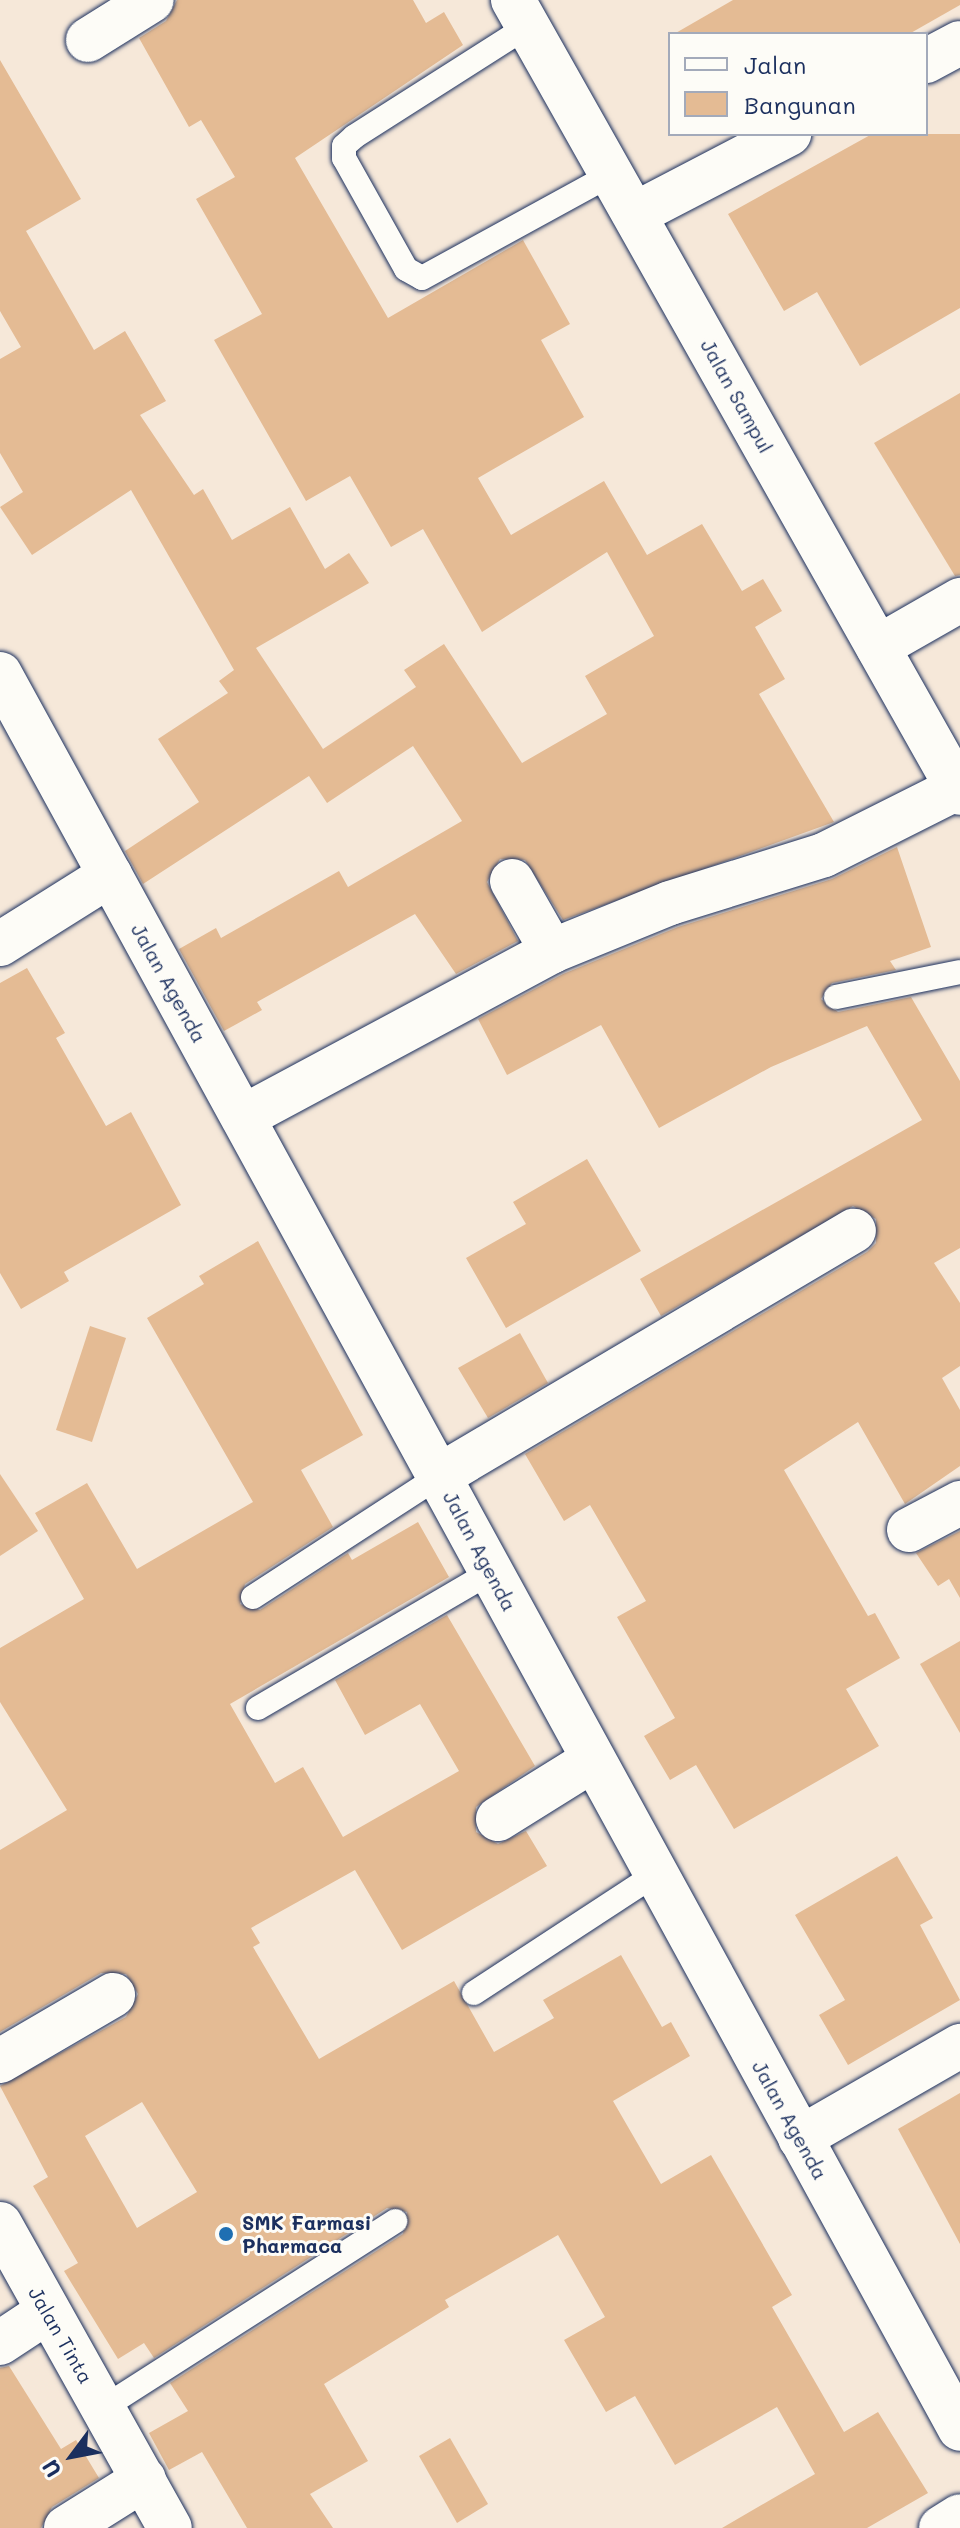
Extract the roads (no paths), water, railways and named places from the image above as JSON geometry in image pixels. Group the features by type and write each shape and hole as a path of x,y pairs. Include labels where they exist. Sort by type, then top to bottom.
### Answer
{"street":[{"path":"88,40 152,0"},
{"name":"Jalan Sampul","path":"520,13 959,790"},
{"path":"928,60 960,43"},
{"path":"635,214 785,136"},
{"path":"878,647 960,600"},
{"name":"Jalan Agenda","path":"0,674 439,1476 653,1876 960,2429"},
{"path":"243,1117 552,951 670,903 824,855 959,790"},
{"path":"0,944 110,875"},
{"path":"512,881 552,951"},
{"path":"439,1476 854,1231"},
{"path":"909,1530 960,1503"},
{"path":"498,1819 591,1761"},
{"path":"0,2061 113,1995"},
{"path":"800,2138 960,2046"},
{"name":"Jalan Tinta","path":"0,2224 170,2528"},
{"path":"0,2343 47,2312"},
{"path":"66,2528 144,2479"},
{"path":"941,2528 960,2516"}],"lane":[{"path":"520,13 354,137 344,146 344,158 406,269 422,278 610,175"},
{"path":"836,997 960,972"},
{"path":"253,1597 439,1476"},
{"path":"258,1708 491,1572"},
{"path":"474,1993 653,1876"},
{"path":"103,2408 395,2221"}],"place":[{"name":"SMK Farmasi Pharmaca","path":"226,2234"}]}
